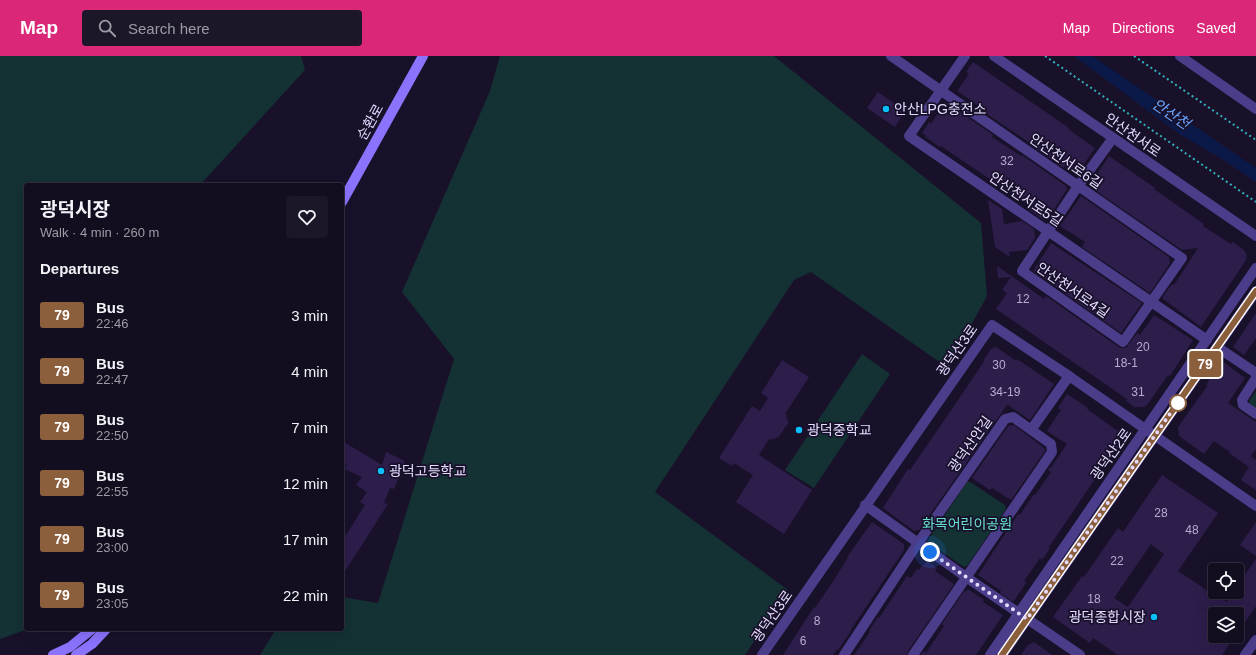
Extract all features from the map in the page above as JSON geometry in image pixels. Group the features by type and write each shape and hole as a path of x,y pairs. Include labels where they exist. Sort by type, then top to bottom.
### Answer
{"main road":[{"name":"순환로","path":"344,198 423,56"},
{"path":"53,655 70,647 90,631"},
{"path":"76,655 92,644 104,631"}],"street":[{"name":"안산천서로6길","path":"891,56 1182,258 1151,302"},
{"name":"안산천서로5길","path":"965,56 909,136 1207,340"},
{"name":"안산천서로","path":"994,56 1256,236"},
{"path":"1180,56 1256,109"},
{"name":"안산천서로4길","path":"1113,138 1078,186 1022,271 1123,342 1151,302"},
{"name":"광덕산2로","path":"1002,655 1023,616 1145,430 1256,268"},
{"name":"광덕산2로","path":"990,655 1023,616 1154,437 1256,291"},
{"name":"광덕산3로","path":"762,655 992,325 1069,376 1154,437 1256,506"},
{"path":"1217,347 1256,373"},
{"path":"1031,430 1069,376"},
{"path":"1256,378 1242,400 1243,405 1256,414"},
{"name":"광덕산안길","path":"844,655 918,543 1005,419 1013,417 1051,444 1052,452 913,655"},
{"path":"865,506 1080,655"},
{"path":"1245,655 1256,640"}],"path":[{"path":"1045,56 1256,202"},
{"path":"1134,56 1256,140"}],"green space":[{"path":"0,56 301,56 305,70 202,183 24,183 24,630 0,639"},
{"path":"500,56 774,56 981,223 987,296 948,368 811,272 794,280 655,492 788,590 745,655 260,655 275,631 344,631 344,597 378,603 454,359 402,292 490,91"},
{"path":"862,354 890,374 814,488 785,470"},
{"path":"1256,391 1256,410 1250,406 1249,401"},
{"name":"화목어린이공원","path":"967,482 970,482 1005,505 1006,509 967,566 964,567 929,543 928,540"}],"water":[{"name":"안산천","path":"1074,56 1092,56 1256,168 1256,182 1219,157 1181,135"}],"building":[{"path":"973,62 1069,128 1068,129 1095,148 1080,170 1077,168 1074,173 1064,166 1064,168 981,110 982,108 957,91 969,74 966,72"},
{"name":"안산LPG충전소","path":"878,92 905,111 895,127 867,108"},
{"path":"946,102 993,135 992,137 1021,156 1022,155 1066,186 1067,189 1048,219 1044,220 1026,208 1028,205 941,146 940,147 925,137 926,136 922,133 929,122 931,124"},
{"path":"1109,156 1204,224 1203,226 1231,244 1233,242 1244,250 1247,255 1246,260 1201,327 1162,298 1172,284 1174,285 1198,248 1182,250 1089,186"},
{"path":"1081,196 1169,257 1170,263 1150,293 1082,247 1085,242 1060,226"},
{"path":"988,200 1002,209 1004,224 1022,221 1034,229 1035,238 1027,250 1009,252 1010,257 995,247"},
{"path":"1051,243 1142,303 1121,333 1033,271"},
{"path":"997,266 1044,299 1046,296 1120,348 1126,348 1137,333 1140,335 1154,315 1193,340 1170,376 1168,375 1147,405 1143,407 1134,407 1126,401 1127,399 996,309 1007,293 1002,290 1011,277 998,278"},
{"path":"1256,313 1256,338 1244,355 1233,347"},
{"path":"996,347 1054,384 1030,420 1007,405 919,530 914,531 883,508 908,469 910,470 954,406 991,349"},
{"path":"782,360 809,377 785,414 787,415 787,421 789,422 778,438 776,437 775,440 773,438 771,440 769,439 759,455 812,490 784,534 736,502 753,475 734,463 732,466 719,458 752,406 760,411 768,398 761,393"},
{"path":"1222,361 1245,378 1228,403 1256,422 1256,449 1251,456 1255,460 1256,458 1256,490 1241,480 1249,467 1229,453 1230,452 1214,441 1204,454 1179,436 1178,427 1208,385 1206,385"},
{"path":"1067,394 1119,432 1121,446 1116,453 1114,452 1099,473 1049,547 1050,548 1042,560 1040,558 1024,581 1026,583 1013,602 1000,593 1001,591 978,575 1018,514 1020,515 1051,472 1048,470 1067,444 1047,431 1061,410 1058,408"},
{"path":"1014,425 1044,448 1045,451 1011,500 992,488 990,490 972,478 1008,426"},
{"path":"344,442 382,465 386,452 405,461 394,489 390,488 384,503 388,504 344,573 344,534 346,535 365,505 360,502 367,492 356,485 362,477 344,469 347,464 344,463"},
{"path":"1162,475 1218,513 1178,571 1208,591 1208,599 1222,599 1227,602 1229,599 1244,599 1244,576 1256,559 1256,606 1244,624 1244,607 1208,607 1208,643 1230,643 1222,655 1118,655 1093,638 1090,643 1053,617 1082,576 1084,577 1118,528 1123,532","holes":["1151,544 1164,554 1128,607 1114,598"]},
{"path":"872,522 904,544 904,550 851,631 833,655 783,655 814,607 815,608 834,580 847,557"},
{"path":"1256,522 1256,556 1240,545"},
{"path":"927,561 937,568 935,571 954,584 908,651 907,655 854,655 870,632 869,631 878,617 879,618 907,576 911,578 917,569 919,570"},
{"path":"968,589 984,600 983,602 1003,615 976,655 921,655 924,651 926,653 944,626 942,624 964,591 965,592"},
{"path":"1034,642 1052,655 1021,655 1028,645"}],"bus line":[{"name":"79","path":"1002,655 1256,291"}],"place":[{"name":"안산LPG충전소","path":"886,109"},
{"name":"광덕중학교","path":"799,430"},
{"name":"광덕고등학교","path":"381,471"},
{"name":"광덕종합시장","path":"1154,617"}],"route":[{"path":"930,552 1027,619 1181,398 1178,403"}]}
